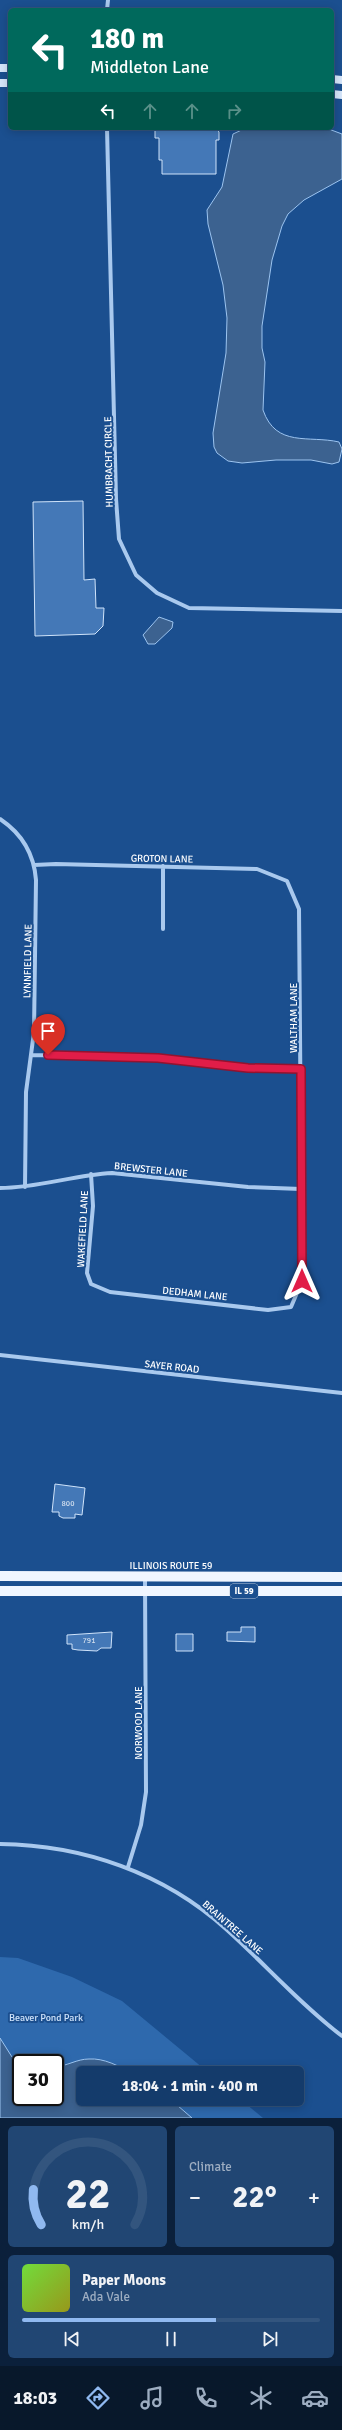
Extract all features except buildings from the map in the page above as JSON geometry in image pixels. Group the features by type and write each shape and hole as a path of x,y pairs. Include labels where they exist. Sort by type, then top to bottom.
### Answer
{"main road":[{"name":"ILLINOIS ROUTE 59","path":"0,1576 342,1577"},
{"name":"IL 59","path":"0,1591 342,1591"}],"street":[{"name":"HUMBRACHT CIRCLE","path":"107,130 116,499 119,538 136,575 157,593 189,608 342,611"},
{"name":"LYNNFIELD LANE","path":"0,819 19,835 28,850 34,865 36,892 32,1055 26,1092 25,1187"},
{"name":"GROTON LANE","path":"34,865 251,868 264,871 287,881"},
{"path":"162,929 163,866"},
{"name":"WALTHAM LANE","path":"287,881 297,904 300,916 302,1281 295,1300"},
{"path":"32,1055 158,1058 248,1068 301,1069"},
{"name":"BREWSTER LANE","path":"0,1188 48,1184 91,1174 120,1173 248,1188 301,1188"},
{"name":"WAKEFIELD LANE","path":"91,1174 93,1206 87,1273 92,1284"},
{"name":"DEDHAM LANE","path":"92,1284 110,1292 268,1310 291,1307 295,1300"},
{"name":"SAYER ROAD","path":"0,1355 342,1393"},
{"name":"NORWOOD LANE","path":"128,1867 142,1824 146,1792 145,1577"},
{"name":"BRAINTREE LANE","path":"0,1844 68,1851 128,1867 162,1884 200,1908 224,1927 342,2036"}],"green space":[{"name":"Beaver Pond Park","path":"0,1957 18,1958 72,1977 122,2001 201,2066 76,2066 76,2106 248,2106 263,2118 0,2118"}],"shaded area":[{"path":"242,130 331,130 342,134 342,179 304,200 288,214 282,226 272,260 262,326 262,348 265,362 263,410 269,422 276,430 295,438 339,442 342,449 339,462 332,464 311,460 276,460 242,463 228,461 217,453 214,447 213,433 226,353 227,318 223,285 208,224 207,210 222,187 233,134"},
{"path":"159,617 173,622 172,628 155,644 148,644 143,635"},
{"path":"0,2038 12,2057 12,2106 64,2106 64,2065 85,2059 95,2059 117,2066 76,2066 76,2106 178,2106 192,2118 0,2118"}],"route":[{"path":"48,1055 158,1058 248,1068 301,1069 302,1281"}]}
